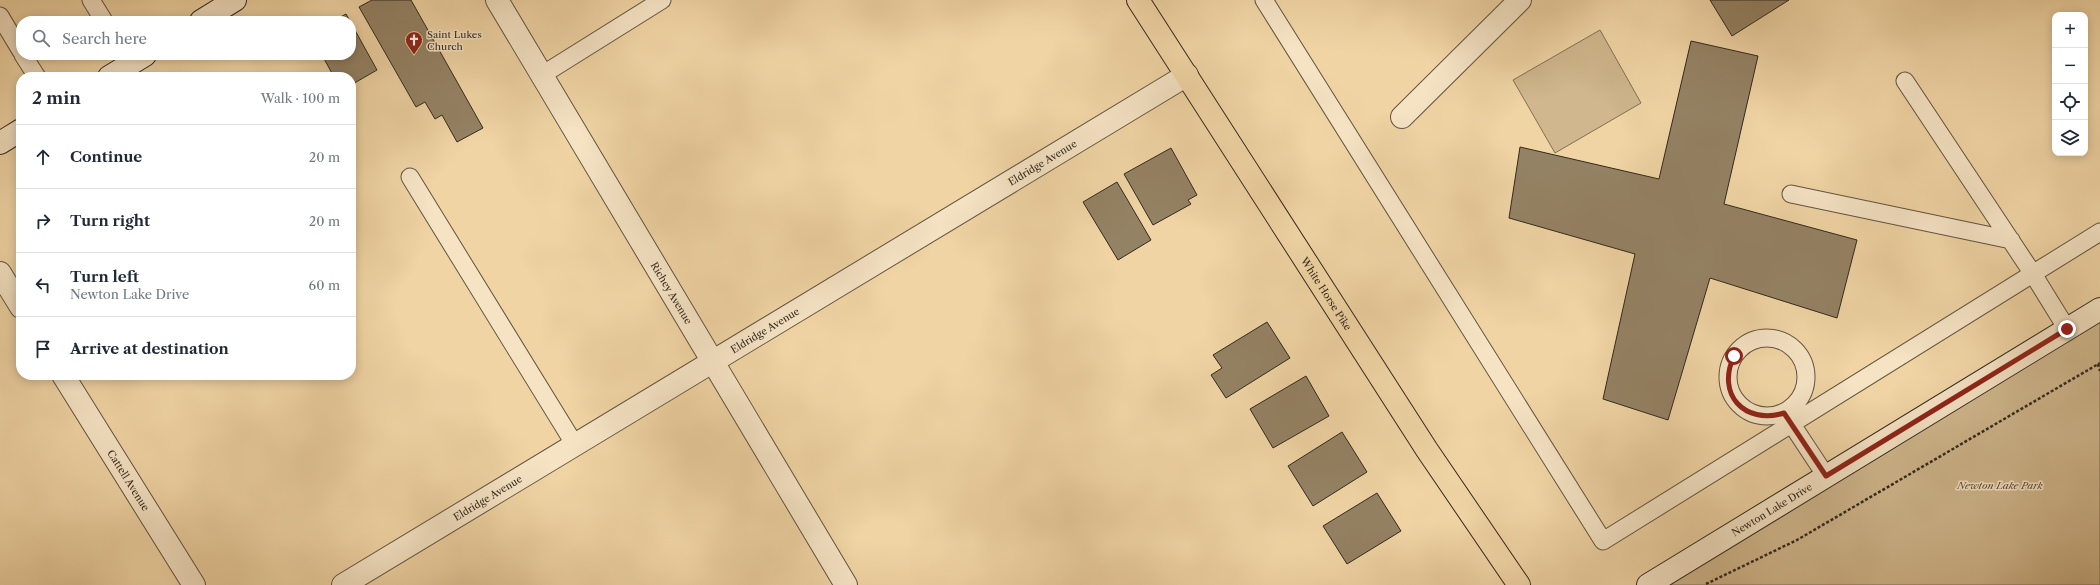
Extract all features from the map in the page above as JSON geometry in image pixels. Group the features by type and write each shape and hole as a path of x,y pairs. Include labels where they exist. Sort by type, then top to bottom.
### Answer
{"highway":[{"name":"White Horse Pike","path":"1138,0 1427,450 1519,585"}],"street":[{"path":"209,16 235,0"},
{"name":"Richey Avenue","path":"498,0 846,585"},
{"path":"1402,117 1520,0"},
{"path":"116,72 131,60"},
{"name":"Eldridge Avenue","path":"342,585 1187,76"},
{"path":"0,143 16,133"},
{"path":"0,273 16,299"},
{"name":"Newton Lake Drive","path":"1648,585 2100,309"},
{"name":"Cattell Avenue","path":"66,380 194,585"}],"lane":[{"path":"91,0 101,16"},
{"path":"542,75 662,0"},
{"path":"1264,0 1603,540 1788,418 2033,274 2100,232"},
{"path":"0,16 16,43"},
{"path":"26,60 34,72"},
{"path":"1905,81 2011,240 2067,329"},
{"path":"410,177 575,445"},
{"path":"1791,194 2011,240"},
{"path":"1767,338 1781,340 1792,347 1801,356 1806,369 1807,382 1803,395 1788,418 1753,414 1738,404 1731,392 1728,380 1729,367 1734,356 1743,346 1754,340 1767,338"},
{"path":"1788,418 1826,476"}],"path":[{"path":"1706,584 1734,572 1797,540 2099,364 2100,371"}],"green space":[{"path":"1600,30 1641,103 1555,153 1513,80"},
{"name":"Newton Lake Park","path":"2100,309 2100,585 1640,585"}],"building":[{"name":"Saint Lukes Church","path":"372,0 411,0 483,128 457,142 442,115 435,119 425,102 416,107 359,7"},
{"path":"1710,0 1789,0 1732,36"},
{"path":"356,32 377,70 356,82 356,72 331,72 325,60 356,60"},
{"path":"1691,41 1758,56 1724,204 1857,240 1837,318 1710,278 1668,420 1603,399 1635,254 1509,218 1520,147 1659,179"},
{"path":"1171,148 1197,195 1188,200 1191,204 1153,225 1124,174"},
{"path":"1117,182 1151,240 1118,260 1083,202"},
{"path":"1267,322 1290,358 1226,398 1211,375 1222,368 1213,355"},
{"path":"1306,376 1329,416 1273,448 1250,409"},
{"path":"1342,432 1367,472 1313,506 1288,466"},
{"path":"1377,493 1401,531 1347,564 1323,526"}],"place":[{"name":"Saint Lukes Church","path":"414,55"}],"route":[{"path":"1734,356 1729,367 1728,380 1731,392 1738,404 1747,412 1759,416 1772,417 1784,413 1826,476 2067,329"}]}
